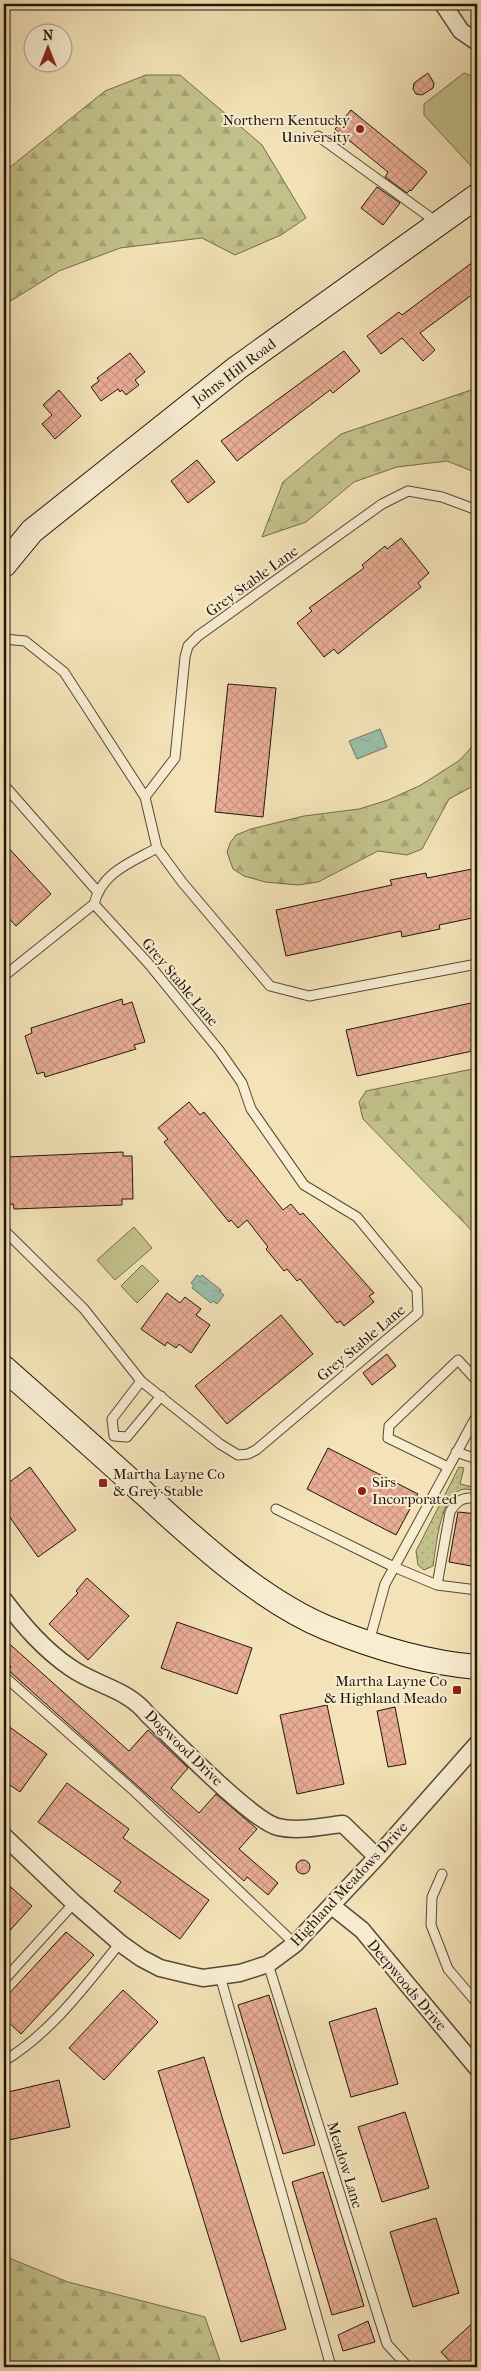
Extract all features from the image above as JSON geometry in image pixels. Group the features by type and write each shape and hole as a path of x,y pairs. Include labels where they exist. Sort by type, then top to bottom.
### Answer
{"street":[{"path":"443,4 461,31 477,42"},
{"name":"Johns Hill Road","path":"4,565 32,531 237,368 477,196"},
{"path":"4,1368 107,1444 232,1570 290,1608 327,1628 369,1643 426,1659 477,1667"},
{"name":"Dogwood Drive","path":"4,1600 44,1647 71,1668 138,1702 148,1715 254,1814 277,1827 304,1828 342,1824 377,1857"},
{"name":"Highland Meadows Drive","path":"4,1836 74,1903 120,1943 160,1968 204,1978 240,1973 268,1964 295,1944 332,1906 355,1878 377,1857 477,1744"},
{"name":"Deepwoods Drive","path":"332,1906 362,1930 477,2068"}],"lane":[{"path":"318,136 438,223"},
{"name":"Grey Stable Lane","path":"145,797 175,758 185,657 188,646 198,636 382,504 408,491 442,497 477,510"},
{"path":"4,639 25,641 64,672 145,797 157,848 182,882 270,986 309,996 477,964"},
{"path":"4,785 97,891"},
{"path":"4,976 94,904 97,891 113,871 157,848"},
{"name":"Grey Stable Lane","path":"4,1230 84,1310 142,1381 220,1444 238,1455 248,1454 418,1313 417,1290 357,1217 304,1185 251,1109 242,1082 219,1050 148,963 94,904"},
{"path":"448,1467 388,1438 389,1426 458,1360 477,1381"},
{"path":"107,1444 112,1419 142,1381"},
{"path":"107,1444 127,1437 161,1396"},
{"path":"369,1643 385,1584 477,1415"},
{"path":"456,1452 477,1459"},
{"path":"437,1585 450,1512 456,1503 465,1497 477,1498"},
{"path":"276,1509 394,1567 437,1585 477,1590"},
{"path":"4,1676 134,1791 272,1919 295,1944"},
{"path":"442,1874 432,1896 431,1925 448,1969 477,2003"},
{"path":"4,1980 74,1903"},
{"path":"4,2060 18,2052 48,2026 90,1981 120,1943"},
{"name":"Meadow Lane","path":"268,1964 387,2344 408,2367"},
{"path":"220,1976 330,2363 334,2367"}],"green space":[{"path":"464,73 477,78 477,161 471,166 424,115 424,104"},
{"path":"146,75 180,75 262,145 306,218 281,235 235,255 202,238 120,248 59,271 4,305 4,172 105,91"},
{"path":"477,388 477,473 447,461 397,467 354,482 306,522 262,537 283,482 341,434"},
{"path":"477,741 477,784 449,799 422,849 407,855 378,851 318,882 298,885 265,882 244,876 233,869 227,852 230,843 236,835 251,829 304,816 359,809 388,800 421,785 460,760"},
{"path":"477,1068 477,1236 363,1119 359,1102 366,1091"},
{"path":"134,1227 152,1248 115,1280 97,1260"},
{"path":"142,1265 159,1281 137,1303 121,1286"},
{"path":"459,1467 464,1468 460,1484 477,1488 477,1491 465,1489 457,1492 450,1499 441,1521 433,1566 424,1570 418,1565 416,1551"},
{"path":"4,2256 68,2282 205,2317 222,2367 4,2367"}],"water":[{"path":"380,729 387,747 357,759 349,741"},
{"path":"197,1275 200,1277 202,1275 221,1290 220,1292 224,1295 217,1304 213,1301 211,1303 192,1288 194,1285 191,1283"}],"building":[{"path":"428,73 434,83 433,88 422,95 416,94 413,89 414,83"},
{"path":"351,110 427,172 411,191 407,193 385,177 388,172 335,129"},
{"path":"377,187 400,203 383,225 361,208"},
{"path":"477,259 477,291 420,333 435,350 423,361 402,338 381,354 367,336 399,312 402,315"},
{"path":"344,351 360,371 333,393 330,390 237,461 221,441"},
{"path":"130,353 145,372 135,380 139,385 126,395 122,390 120,392 118,389 101,401 91,387 99,381 97,378"},
{"path":"59,390 81,416 55,439 42,424 52,415 43,405"},
{"path":"197,460 215,482 188,503 171,481"},
{"path":"401,538 429,573 418,583 421,587 338,654 334,649 324,657 297,623 312,611 309,608 364,568 362,565 385,546 387,549"},
{"path":"228,684 276,688 263,817 215,812"},
{"path":"4,843 51,894 16,926 4,913"},
{"path":"477,868 477,917 439,925 440,929 402,937 401,931 286,956 276,910 392,885 390,880 426,873 427,878"},
{"path":"122,999 123,1005 132,1002 145,1042 134,1045 136,1049 45,1077 44,1072 37,1074 25,1036 32,1033 31,1028"},
{"path":"471,1003 477,1031 477,1050 357,1076 346,1030"},
{"path":"189,1102 200,1115 204,1112 283,1210 291,1204 300,1215 303,1213 374,1293 369,1296 374,1302 344,1326 340,1321 337,1323 300,1279 297,1281 287,1269 284,1271 266,1249 268,1247 247,1220 238,1228 231,1220 229,1222 164,1142 168,1139 158,1128"},
{"path":"123,1152 123,1156 132,1156 133,1199 122,1199 122,1205 14,1209 13,1204 4,1205 4,1161 7,1161 7,1157"},
{"path":"167,1293 180,1303 185,1297 201,1309 196,1315 210,1325 191,1353 179,1344 176,1348 167,1342 165,1346 141,1329"},
{"path":"281,1315 313,1354 227,1424 195,1386"},
{"path":"387,1354 396,1366 372,1385 363,1373"},
{"name":"Sirs Incorporated","path":"328,1448 418,1494 396,1535 307,1489"},
{"path":"30,1467 76,1530 38,1557 4,1509 4,1486"},
{"path":"458,1512 477,1514 477,1567 449,1562"},
{"path":"87,1578 129,1616 88,1660 49,1624 78,1593 76,1591"},
{"path":"177,1622 252,1648 237,1694 161,1668"},
{"path":"4,1639 129,1751 148,1730 188,1768 171,1788 199,1813 216,1794 257,1829 239,1849 278,1883 268,1895 247,1877 244,1881 8,1670 11,1667 4,1660"},
{"path":"327,1705 344,1784 297,1794 280,1715"},
{"path":"395,1707 406,1764 388,1767 377,1711"},
{"path":"4,1723 47,1754 20,1792 4,1781"},
{"path":"67,1783 129,1829 123,1838 209,1900 180,1939 114,1891 121,1882 38,1822"},
{"path":"303,1860 308,1862 310,1867 308,1872 303,1874 298,1872 296,1867 298,1862"},
{"path":"4,1881 32,1906 4,1937"},
{"path":"66,1932 94,1955 21,2034 4,2018 4,1999"},
{"path":"123,1990 158,2022 104,2080 69,2048"},
{"path":"269,1995 315,2145 283,2154 238,2005"},
{"path":"376,2008 398,2084 351,2097 329,2022"},
{"path":"204,2057 286,2329 241,2342 158,2071"},
{"path":"59,2080 70,2127 4,2141 4,2093"},
{"path":"405,2112 429,2188 382,2202 358,2127"},
{"path":"323,2172 364,2306 332,2315 292,2182"},
{"path":"436,2218 459,2293 413,2307 390,2232"},
{"path":"477,2319 477,2367 455,2367 441,2352"},
{"path":"368,2321 375,2342 343,2351 338,2335"}],"place":[{"name":"Northern Kentucky University","path":"360,129"},
{"name":"Martha Layne Co & Grey Stable","path":"103,1483"},
{"name":"Sirs Incorporated","path":"362,1491"},
{"name":"Martha Layne Co & Highland Meado","path":"457,1690"}]}
